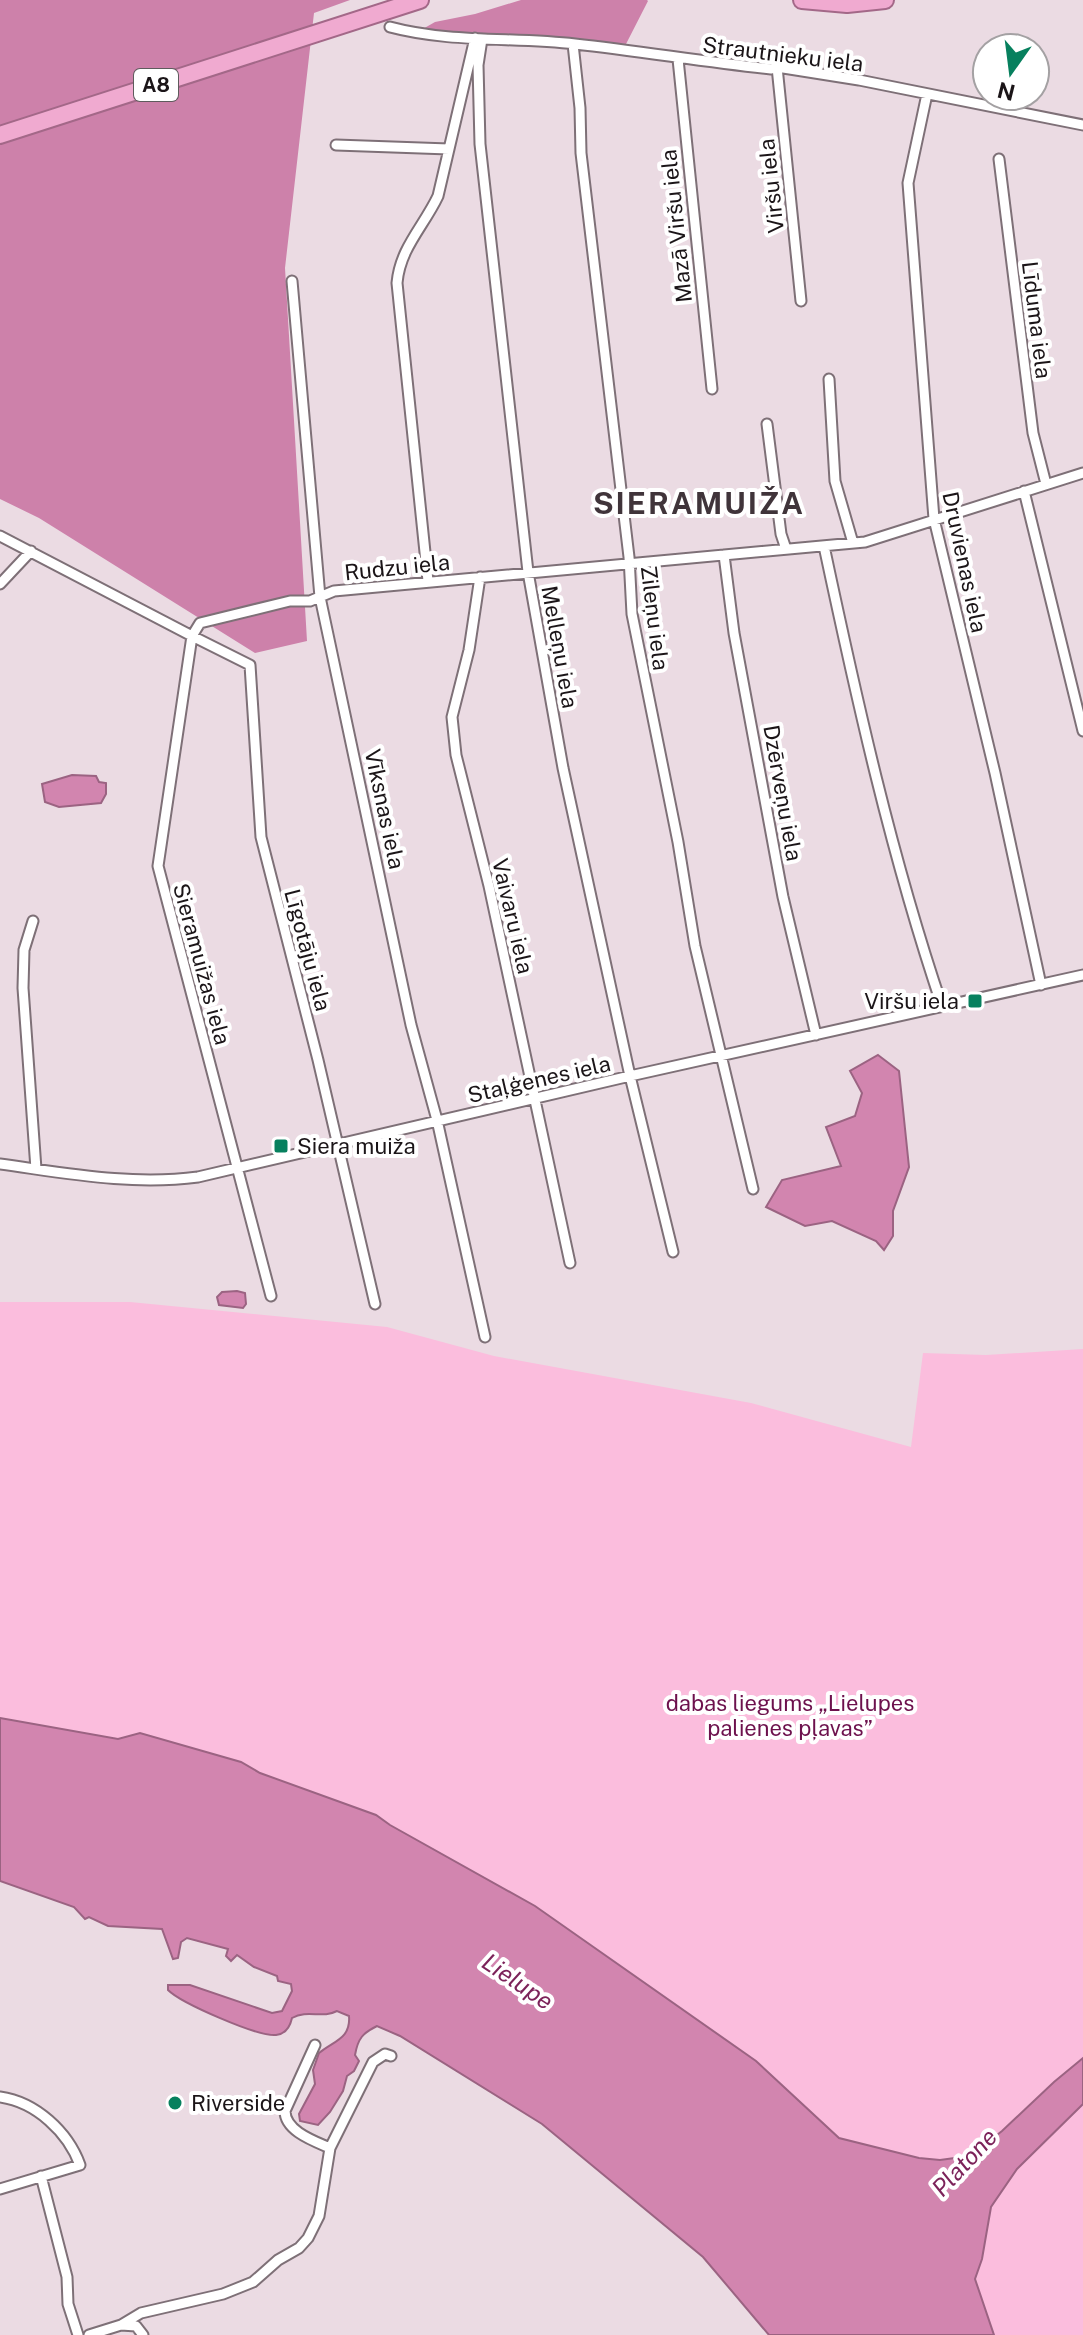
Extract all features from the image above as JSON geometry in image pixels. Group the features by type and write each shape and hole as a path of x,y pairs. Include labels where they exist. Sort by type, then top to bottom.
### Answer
{"highway":[{"name":"A8","path":"0,135 420,0"},
{"path":"802,0 847,4 885,0"}],"street":[{"name":"Strautnieku iela","path":"390,27 429,35 573,44 678,59 777,67 1083,125"},
{"path":"428,581 397,283 399,265 410,240 427,220 438,196 479,38"},
{"name":"Melleņu iela","path":"479,38 480,144 528,572 563,768 630,1076 673,1252"},
{"name":"Zileņu iela","path":"573,44 581,153 634,629 678,842 695,946 753,1189"},
{"name":"Mazā Viršu iela","path":"678,59 712,389"},
{"name":"Viršu iela","path":"777,67 801,301"},
{"name":"Druvienas iela","path":"927,94 908,183 934,519 995,773 1041,985"},
{"path":"336,145 449,149"},
{"name":"Līduma iela","path":"999,159 1033,433 1046,484"},
{"name":"Vīksnas iela","path":"292,281 320,597 411,1025 437,1120 485,1337"},
{"path":"829,379 835,481 853,543"},
{"path":"767,424 781,534 786,549"},
{"name":"Rudzu iela","path":"192,636 200,623 320,597 334,591 865,542 1083,473"},
{"path":"1024,491 1083,731"},
{"path":"0,536 192,636"},
{"path":"824,546 856,697 897,864 942,1006"},
{"path":"0,584 31,551"},
{"name":"Dzērveņu iela","path":"724,555 734,633 783,897 816,1035"},
{"name":"Vaivaru iela","path":"480,577 469,650 452,717 456,755 489,886 570,1263"},
{"name":"Līgotāju iela","path":"192,636 250,665 261,837 339,1143 375,1304"},
{"name":"Sieramuižas iela","path":"192,636 158,866 271,1296"},
{"path":"33,921 24,950 23,988 36,1169"},
{"name":"Staļģenes iela","path":"0,1164 162,1182 1083,975"},
{"path":"315,2045 285,2111 285,2118 310,2139 330,2148"},
{"path":"89,2335 121,2325 141,2313 223,2294 253,2282 278,2260 299,2248 319,2216 330,2148 373,2062 385,2054 391,2056"},
{"path":"0,2097 23,2102 37,2112 68,2141 80,2165 0,2189"},
{"path":"41,2176 67,2277 68,2304 78,2335"},
{"path":"121,2325 136,2326 143,2335"}],"green space":[{"name":"dabas liegums „Lielupes palienes pļavas”","path":"0,1302 130,1302 387,1327 494,1356 751,1403 911,1447 923,1353 986,1355 1083,1349 1083,2058 1002,2131 982,2147 962,2157 940,2160 919,2158 839,2138 756,2061 535,1906 376,1815 260,1773 241,1762 140,1733 118,1739 0,1718"},
{"path":"1083,2104 1083,2335 994,2335 975,2279 982,2259 991,2207 1017,2169"}],"shaded area":[{"path":"0,0 350,0 314,13 285,268 307,641 255,653 39,518 0,499"},
{"path":"521,0 648,1 626,44 421,30 435,22"}],"water":[{"path":"72,775 96,776 99,782 106,783 106,794 101,803 59,807 45,802 42,784"},
{"path":"878,1055 899,1071 909,1167 893,1211 893,1236 884,1250 876,1241 832,1221 805,1226 766,1207 782,1180 841,1166 826,1127 855,1116 862,1093 850,1071"},
{"path":"222,1292 245,1293 246,1304 243,1308 219,1305 217,1297"},
{"path":"0,1718 118,1739 140,1733 241,1762 260,1773 376,1815 535,1906 756,2061 839,2138 919,2158 940,2160 962,2157 982,2147 1002,2131 1083,2058 1083,2104 1017,2169 991,2207 982,2259 975,2279 994,2335 769,2335 703,2257 542,2124 400,2036 377,2026 360,2040 355,2055 359,2061 347,2076 343,2091 330,2112 318,2125 300,2121 299,2114 315,2084 313,2070 319,2053 344,2035 349,2016 337,2011 298,2015 292,2018 284,2032 276,2035 237,2025 188,2003 168,1990 168,1985 190,1985 272,2013 282,2011 292,1991 291,1984 278,1981 277,1976 254,1967 237,1955 231,1961 226,1956 228,1949 187,1938 181,1942 178,1958 173,1959 162,1929 108,1926 89,1917 85,1919 74,1907 0,1881"}],"place":[{"name":"Viršu iela","path":"975,1001"},
{"name":"Siera muiža","path":"281,1146"},
{"name":"Riverside","path":"175,2103"}],"district":[{"name":"SIERAMUIŽA","path":"699,503"}],"water label":[{"name":"Lielupe","path":"518,1981"},
{"name":"Platone","path":"964,2162"}]}
